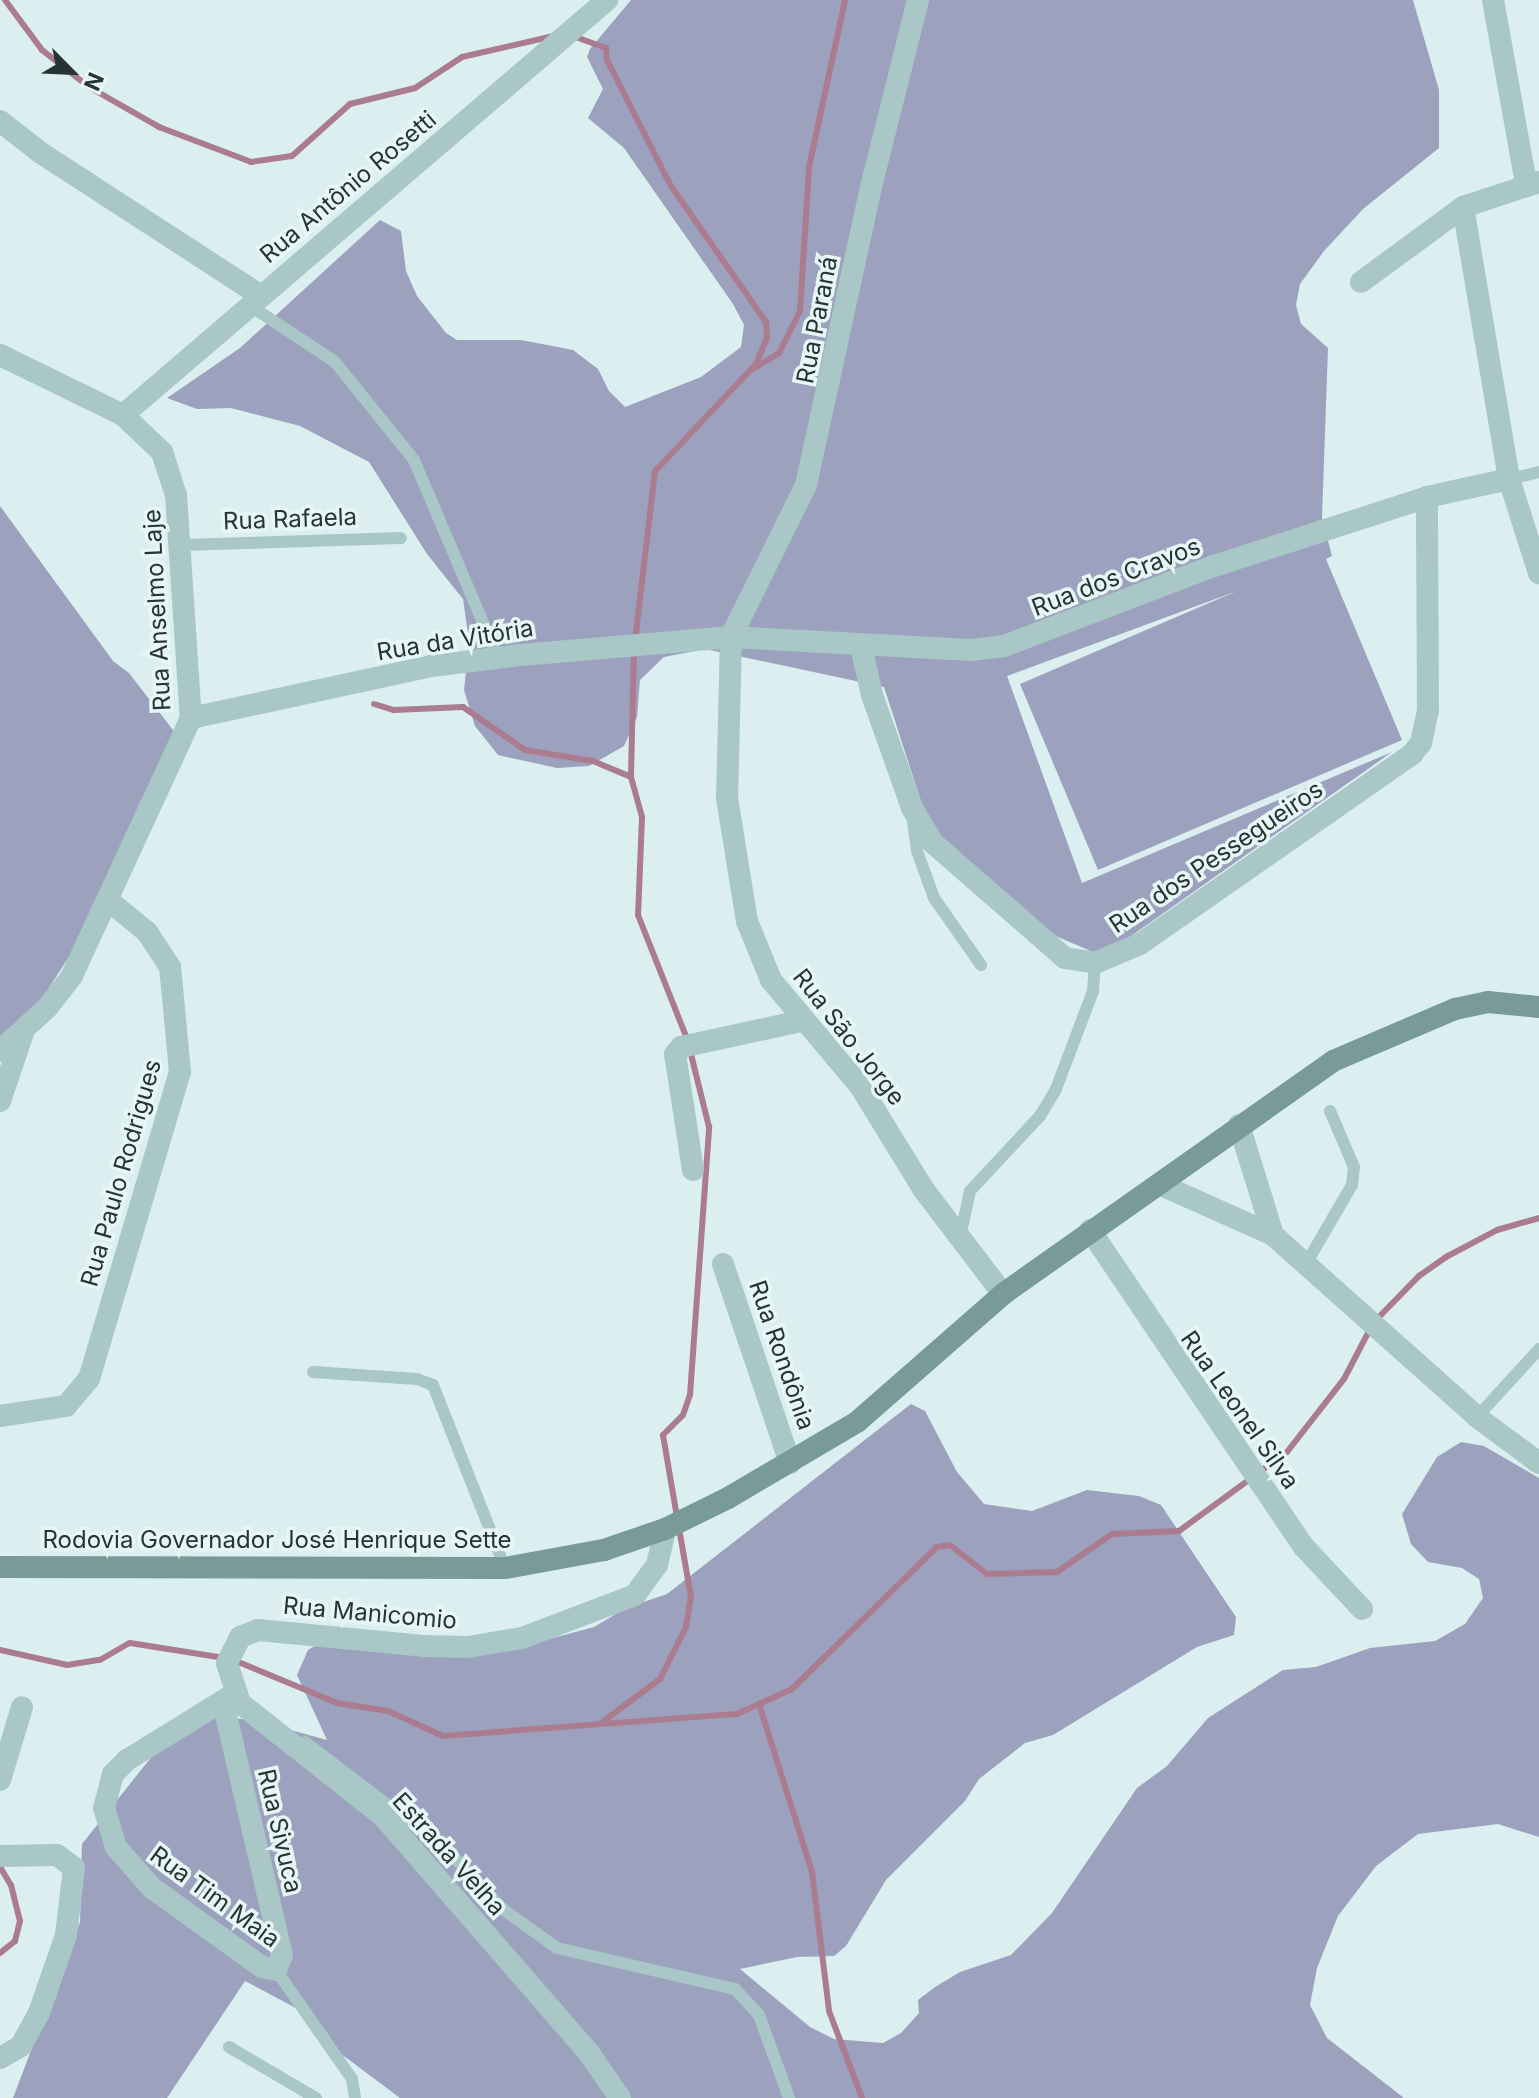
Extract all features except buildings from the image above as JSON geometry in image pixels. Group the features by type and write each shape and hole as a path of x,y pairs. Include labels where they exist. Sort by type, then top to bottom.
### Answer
{"main road":[{"name":"Rodovia Governador José Henrique Sette","path":"0,1567 505,1568 604,1550 665,1529 790,1463 857,1422 1003,1294 1333,1061 1423,1018 1488,1002 1539,1007"}],"street":[{"name":"Rua Antônio Rosetti","path":"123,415 607,0"},
{"name":"Rua Paraná","path":"731,637 806,485 871,187 918,0"},
{"path":"1361,282 1463,207 1532,183 1493,0"},
{"path":"0,121 41,153 254,300"},
{"path":"1463,207 1509,479 1539,573"},
{"name":"Rua Anselmo Laje","path":"0,355 123,415 162,452 176,495 191,718 72,976 23,1033"},
{"name":"Rua dos Cravos","path":"731,637 971,650 1004,646 1214,566 1427,497 1509,479"},
{"name":"Rua dos Pessegueiros","path":"861,646 872,695 912,808 951,864 1065,958 1095,963 1140,944 1412,754 1421,743 1428,710 1427,497"},
{"name":"Rua da Vitória","path":"191,718 431,666 731,637"},
{"name":"Rua São Jorge","path":"731,637 727,798 733,857 747,921 771,980 801,1021 860,1086 959,1240 1003,1294"},
{"name":"Rua Paulo Rodrigues","path":"0,1416 66,1406 89,1379 180,1072 170,967 147,932 109,901"},
{"path":"693,1170 675,1054 681,1047 801,1021"},
{"path":"0,1051 23,1033"},
{"path":"0,1101 23,1033"},
{"path":"1239,1125 1273,1235"},
{"path":"1159,1184 1273,1235 1477,1417 1539,1463"},
{"name":"Rua Leonel Silva","path":"1090,1230 1304,1547 1362,1609"},
{"name":"Rua Rondônia","path":"723,1264 790,1463"},
{"name":"Rua Manicomio","path":"229,1698 227,1663 240,1637 258,1630 423,1646 468,1647 522,1638 635,1595 657,1565 665,1529"},
{"name":"Rua Tim Maia","path":"229,1698 127,1760 107,1789 107,1827 126,1863 152,1888 262,1967 276,1970"},
{"name":"Rua Sivuca","path":"229,1698 282,1955 276,1970"},
{"name":"Estrada Velha","path":"229,1698 383,1816 589,2053 620,2098"},
{"path":"0,1780 22,1707"},
{"path":"0,1856 57,1855 74,1868 66,1935 32,2029 21,2046 0,2058"}],"lane":[{"path":"254,300 335,362 414,460 498,658"},
{"path":"1509,479 1539,472"},
{"name":"Rua Rafaela","path":"181,545 401,538"},
{"path":"912,808 911,827 934,898 981,965"},
{"path":"959,1240 970,1191 1040,1116 1056,1089 1093,991 1095,963"},
{"path":"1306,1264 1352,1185 1354,1167 1330,1111"},
{"path":"1477,1417 1539,1349"},
{"path":"313,1372 417,1379 433,1385 505,1568"},
{"path":"229,1698 329,1758 448,1851 504,1910 557,1948 735,1989 759,2015 789,2098"},
{"path":"276,1970 352,2079 355,2098"},
{"path":"229,2047 316,2098"}],"shaded area":[{"path":"631,0 1413,0 1439,90 1439,148 1363,209 1324,251 1300,284 1296,305 1301,324 1328,348 1322,518 1332,556 1326,559 1402,740 1098,870 1020,684 1237,591 1007,676 1082,883 1392,752 1114,948 1093,952 1051,934 952,853 927,820 884,687 705,649 664,657 640,680 637,717 624,746 589,766 557,768 498,755 475,726 464,690 469,641 463,599 427,554 369,462 300,426 231,408 197,409 167,398 240,348 380,220 401,231 406,271 417,296 446,333 457,340 521,340 573,350 598,369 609,391 625,407 701,377 741,347 744,325 733,304 624,148 588,118 603,89 587,57 590,49"},
{"path":"0,506 113,661 129,673 173,730 169,763 89,926 41,1000 0,1040"},
{"path":"911,1404 925,1411 957,1472 984,1504 1032,1511 1087,1490 1139,1496 1161,1505 1236,1617 1234,1635 1197,1647 1053,1735 1025,1743 979,1779 965,1801 886,1880 846,1946 834,1956 797,1957 740,1969 810,2027 834,2039 883,2043 901,2033 919,2013 918,2000 935,1987 960,1972 1011,1955 1052,1913 1137,1788 1167,1766 1208,1718 1283,1670 1316,1667 1370,1648 1435,1641 1465,1624 1483,1598 1479,1579 1462,1568 1428,1562 1411,1544 1402,1514 1437,1457 1461,1442 1484,1446 1539,1478 1539,1837 1498,1824 1418,1834 1376,1866 1338,1916 1317,1968 1310,2005 1327,2038 1404,2098 400,2098 340,2053 323,2027 307,2014 245,1981 167,2098 13,2098 80,1922 82,1844 161,1745 214,1717 254,1720 327,1740 297,1675 308,1650 320,1643 527,1645 594,1627 626,1608 667,1594"}],"waterway":[{"path":"5,0 42,50 89,87 159,127 251,162 292,156 350,104 415,88 462,57 554,36"},
{"path":"751,370 779,353 800,311 809,167 845,0"},
{"path":"573,36 606,48 607,60 671,186 766,322 767,338 756,364 655,471 635,640"},
{"path":"634,651 631,777 642,817 638,915 687,1039"},
{"path":"374,704 394,710 463,707 525,750 593,761 631,777"},
{"path":"677,1517 663,1435 683,1415 690,1395 709,1127 690,1050"},
{"path":"1376,1320 1419,1276 1446,1257 1497,1230 1539,1218"},
{"path":"0,1650 67,1665 100,1660 130,1643 231,1659 337,1703 388,1711 443,1736 737,1714 792,1689 937,1547 950,1545 987,1574 1057,1572 1112,1534 1179,1531 1287,1452 1344,1379 1370,1329"},
{"path":"601,1723 660,1679 686,1627 691,1597 679,1528"},
{"path":"760,1707 812,1872 829,2011 862,2098"},
{"path":"0,1867 11,1885 20,1921 15,1941 0,1953"}]}
